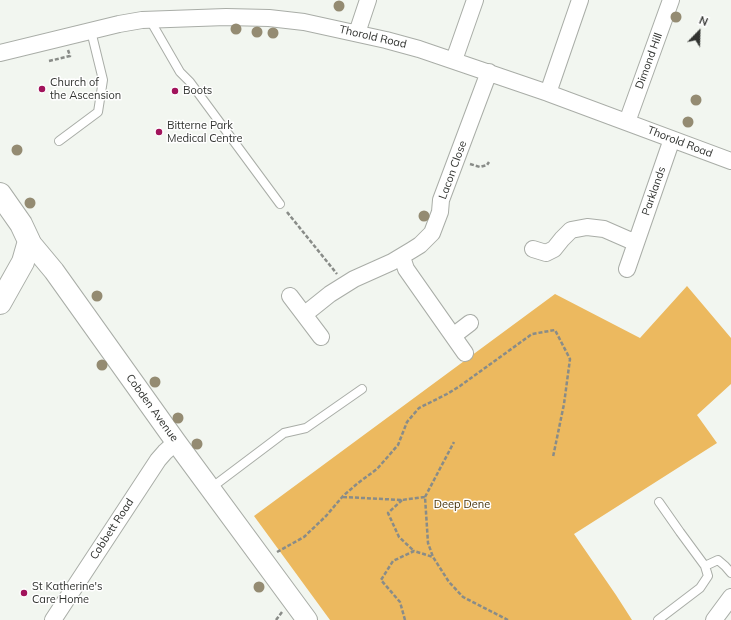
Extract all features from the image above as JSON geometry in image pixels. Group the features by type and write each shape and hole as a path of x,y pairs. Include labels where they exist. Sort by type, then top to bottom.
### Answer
{"main road":[{"name":"Cobden Avenue","path":"0,194 21,224 29,241"},
{"path":"0,303 22,262 29,241"}],"street":[{"path":"357,33 368,0"},
{"path":"454,60 476,0"},
{"path":"548,93 580,0"},
{"name":"Dimond Hill","path":"627,122 671,0"},
{"name":"Thorold Road","path":"0,53 131,22 150,20 201,17 269,18 310,23 402,44 454,60 731,161"},
{"name":"Lacon Close","path":"305,314 330,294 354,279 402,257 420,245 432,233 440,212 441,200 489,72"},
{"name":"Parklands","path":"627,269 672,139"},
{"path":"533,250 556,256 562,239 571,230 587,227 604,229 636,242"},
{"name":"Cobden Avenue","path":"29,241 54,271 176,442 307,620"},
{"path":"402,257 406,269 465,353"},
{"path":"290,296 321,337"},
{"path":"453,336 470,323"},
{"name":"Cobbett Road","path":"53,620 158,460 176,442"},
{"path":"714,620 731,597"}],"lane":[{"path":"150,20 180,72 190,82 280,204"},
{"path":"59,141 98,112 103,80 91,31"},
{"path":"210,488 284,433 306,428 362,389"},
{"path":"658,620 700,588 708,576 705,566 660,502"},
{"path":"705,566 718,560 731,573"}],"path":[{"path":"456,159 480,168 490,162"},
{"path":"280,204 334,270 344,286"},
{"path":"262,559 304,537 326,516 343,496 377,470 398,445 407,422 419,408 460,386 532,334 555,330 570,359 564,404 553,457"},
{"path":"454,442 425,497 428,543 433,557 449,582 463,597 508,620"},
{"path":"343,496 402,500 425,497"},
{"path":"402,500 388,513 400,537 414,551 433,557"},
{"path":"405,620 400,602 381,580 393,561 414,551"}],"green space":[{"name":"Deep Dene","path":"687,286 731,338 731,384 697,415 717,443 574,534 632,620 330,620 254,516 555,294 640,338"}],"place":[{"name":"Church of the Ascension","path":"42,89"},
{"name":"Boots","path":"175,91"},
{"name":"Bitterne Park Medical Centre","path":"159,132"},
{"name":"St Katherine's Care Home","path":"24,593"}]}
